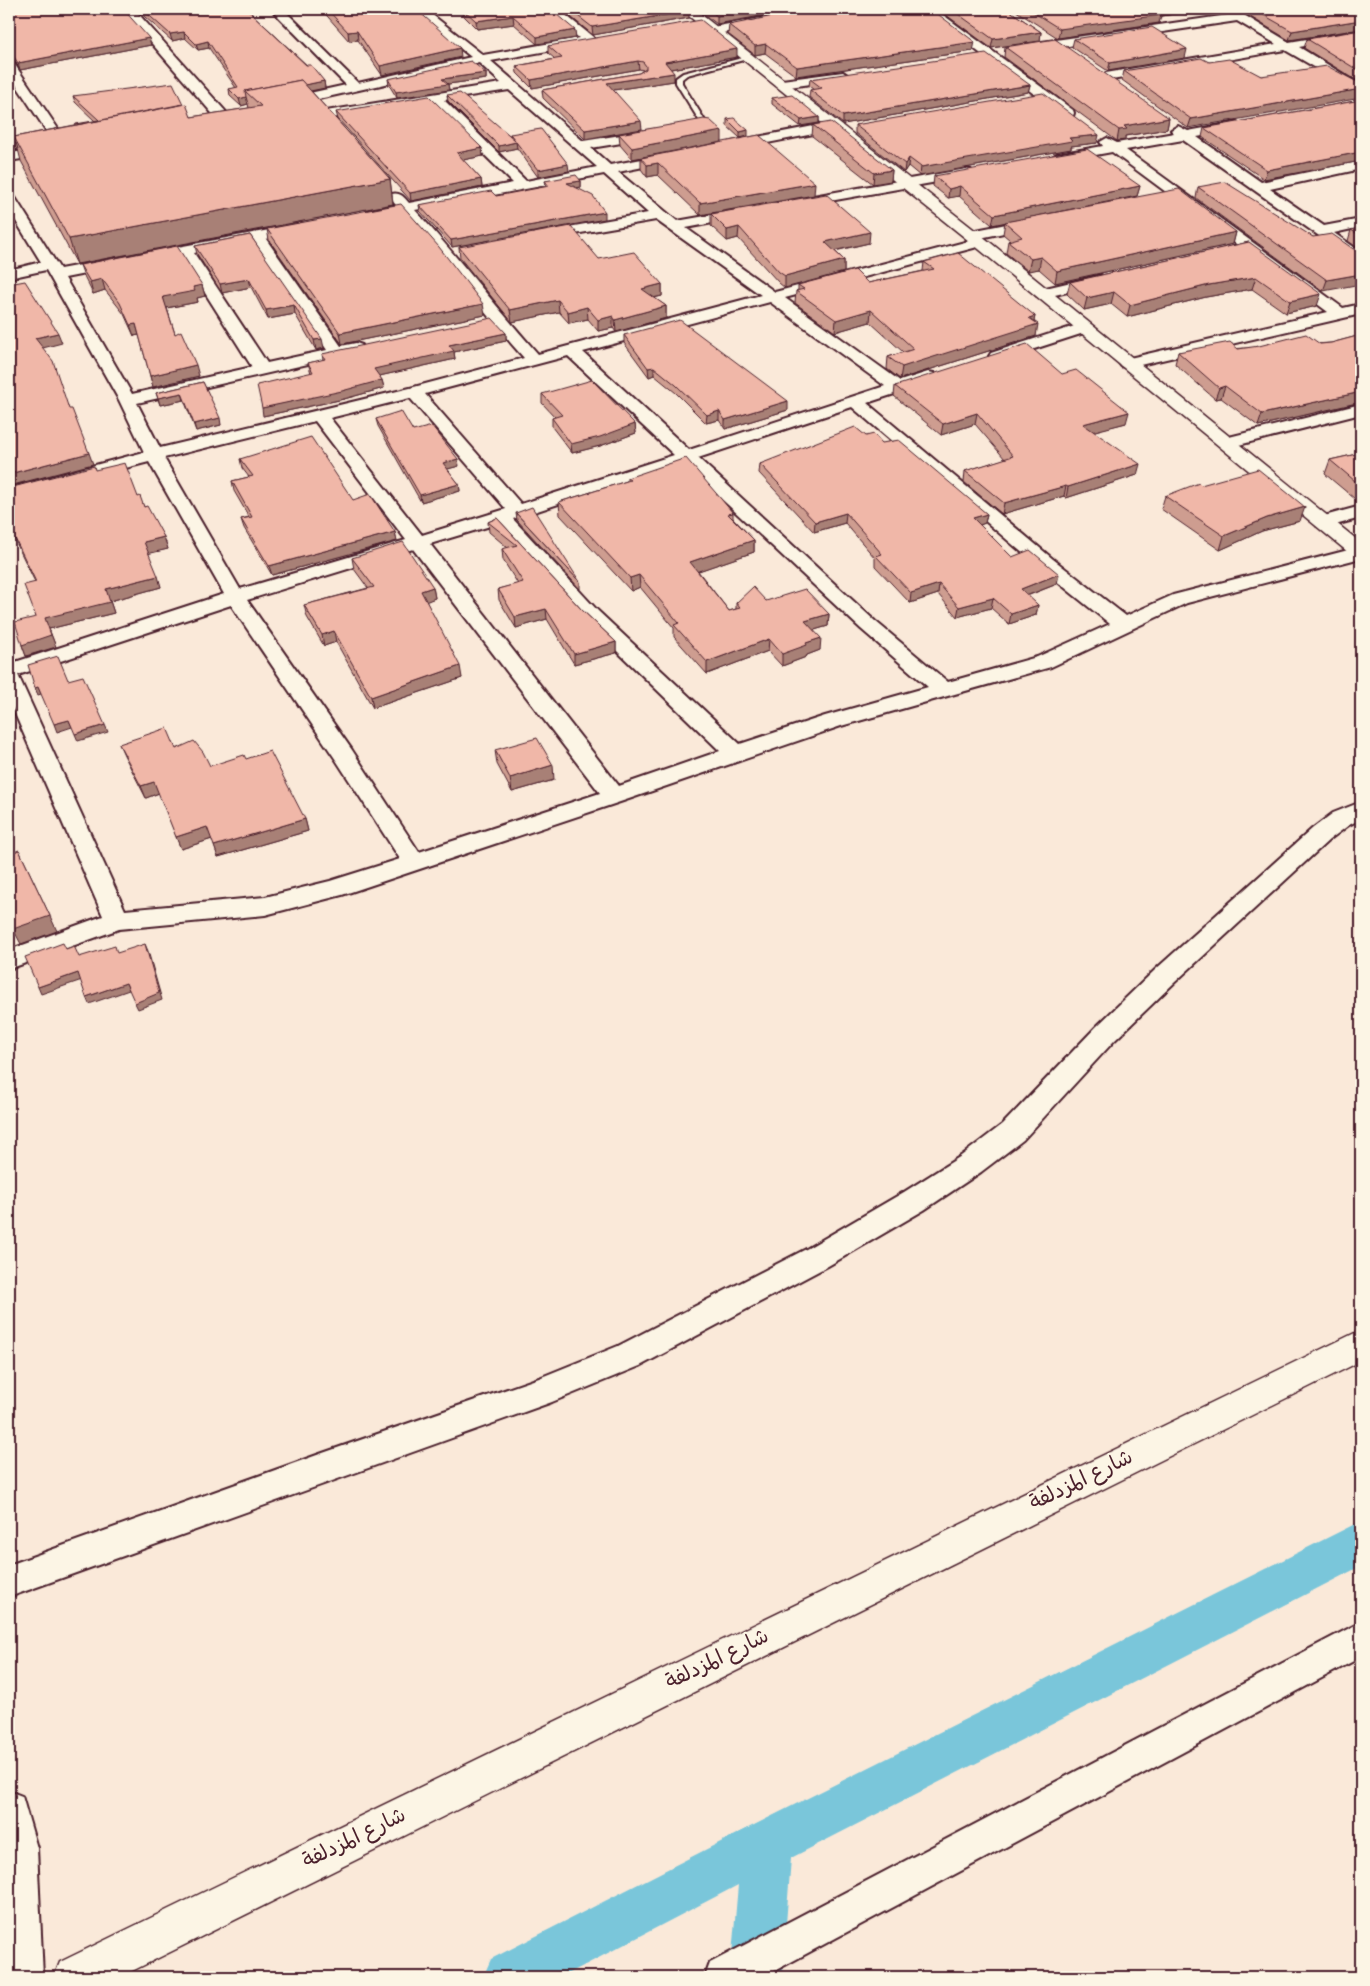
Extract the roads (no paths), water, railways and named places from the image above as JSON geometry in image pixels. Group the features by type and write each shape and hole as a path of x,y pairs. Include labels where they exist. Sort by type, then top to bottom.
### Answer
{"street":[{"path":"128,9 227,115 204,120"},
{"path":"277,9 355,87"},
{"path":"418,9 480,59 520,96 659,215 898,387"},
{"path":"274,105 480,59 594,39 551,9"},
{"path":"708,26 824,9"},
{"path":"928,9 1075,118"},
{"path":"1226,9 1361,90"},
{"path":"684,17 708,26 782,84 976,238 1361,553"},
{"path":"971,57 1238,17"},
{"path":"1122,88 1102,74 1288,46 1361,32"},
{"path":"1041,34 1073,55"},
{"path":"9,65 69,147 9,157"},
{"path":"782,84 858,73"},
{"path":"326,114 509,86"},
{"path":"520,96 538,93"},
{"path":"1024,98 1044,95"},
{"path":"309,97 338,129"},
{"path":"434,98 523,184"},
{"path":"1170,123 1361,259"},
{"path":"1048,159 1254,123"},
{"path":"718,149 858,126"},
{"path":"688,127 714,127 736,145"},
{"path":"579,146 663,132"},
{"path":"1099,136 1339,313"},
{"path":"358,217 523,184 690,154"},
{"path":"1258,187 1361,165"},
{"path":"780,206 982,171"},
{"path":"387,186 447,254 498,319 534,359"},
{"path":"1156,198 1176,194"},
{"path":"9,199 53,270 127,400 154,454 235,597 344,755 413,861"},
{"path":"673,226 760,210"},
{"path":"524,239 659,215"},
{"path":"9,493 154,454 414,392 534,359 773,298 976,238 1049,219"},
{"path":"1322,230 1361,223"},
{"path":"9,274 53,270 185,250 312,226"},
{"path":"256,236 337,352"},
{"path":"1228,251 1247,246"},
{"path":"185,250 262,369"},
{"path":"447,254 466,250"},
{"path":"1042,293 1117,276"},
{"path":"1127,363 1361,309"},
{"path":"479,323 498,319"},
{"path":"982,360 1084,328"},
{"path":"127,400 375,344"},
{"path":"571,350 868,625 943,690"},
{"path":"9,671 235,597 510,515 945,372"},
{"path":"414,392 577,601 736,752"},
{"path":"856,402 1046,563 1123,624"},
{"path":"1227,443 1361,409"},
{"path":"319,415 615,796"},
{"path":"1324,522 1361,512"},
{"path":"9,960 117,920 274,904 334,889 413,861 615,796 736,752 833,721 1044,662 1072,651 1123,624 1180,599 1361,553"},
{"path":"9,677 117,920"},
{"path":"9,1581 541,1392 629,1356 818,1257 914,1201 996,1146 1013,1132 1106,1034 1165,976 1331,826 1361,810"},
{"name":"شارع المزدلفة","path":"75,1977 1361,1345"},
{"path":"724,1977 1361,1639"},
{"path":"9,1808 19,1848 24,1977"}],"lane":[{"path":"714,127 679,83 679,78 685,74 748,58"}],"waterway":[{"path":"767,1844 1361,1543"},
{"path":"509,1977 767,1844"},
{"path":"756,1977 767,1844"}]}
